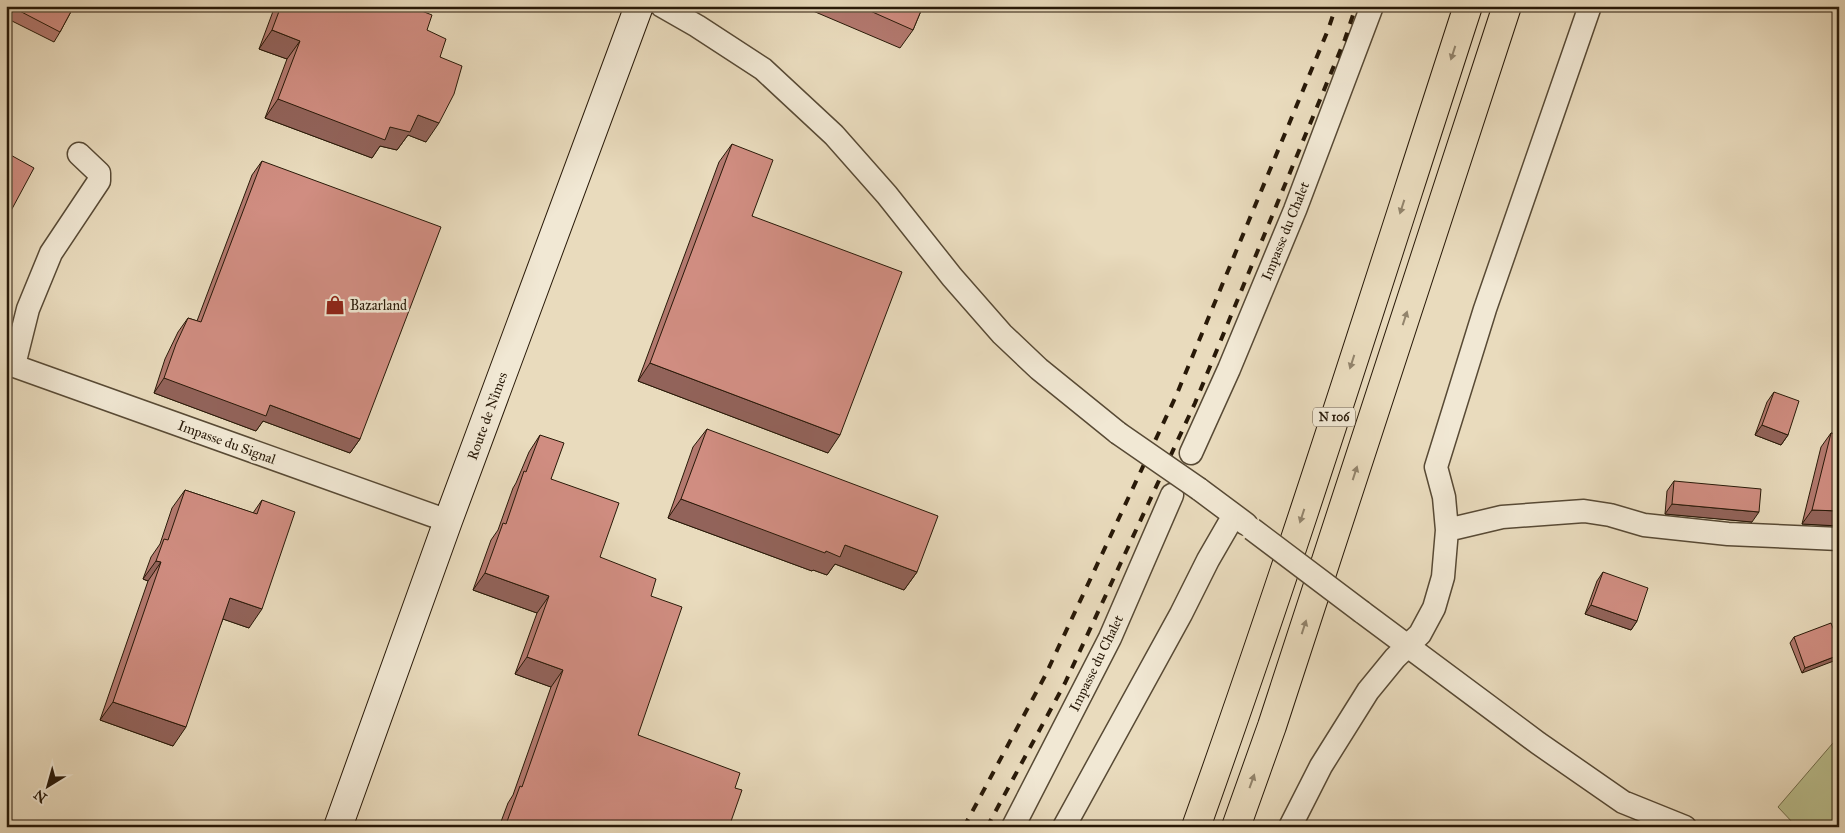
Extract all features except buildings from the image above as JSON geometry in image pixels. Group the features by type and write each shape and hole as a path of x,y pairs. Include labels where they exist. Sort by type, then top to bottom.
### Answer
{"highway":[{"name":"N 106","path":"1196,827 1235,717 1319,465 1468,6"},
{"name":"N 106","path":"1236,827 1275,717 1507,6"}],"main road":[{"name":"Route de Nîmes","path":"338,827 448,521 639,6"}],"street":[{"path":"662,6 697,26 763,69 841,143 887,195 952,277 1002,334 1039,369 1118,433 1199,489 1538,743 1623,802 1685,827"},
{"name":"Impasse du Chalet","path":"1191,453 1229,369 1294,210 1372,6"},
{"path":"1290,827 1321,766 1368,690 1395,658 1420,634 1434,608 1442,577 1447,530 1444,497 1436,467 1485,309 1590,6"},
{"path":"10,364 28,309 51,253 99,182 99,173 79,154"},
{"name":"Impasse du Signal","path":"10,364 448,521"},
{"name":"Impasse du Chalet","path":"1014,827 1110,638 1172,495"},
{"path":"1447,530 1502,517 1584,511 1610,515 1644,525 1728,534 1839,539"},
{"path":"1064,827 1234,515"}],"green space":[{"path":"1839,736 1839,819 1814,826 1794,824 1778,807"}],"railway":[{"path":"964,827 1045,676 1176,396 1328,30 1336,6"},
{"path":"987,827 1065,683 1195,403 1345,39 1356,6"}],"place":[{"name":"Bazarland","path":"335,305"}]}
